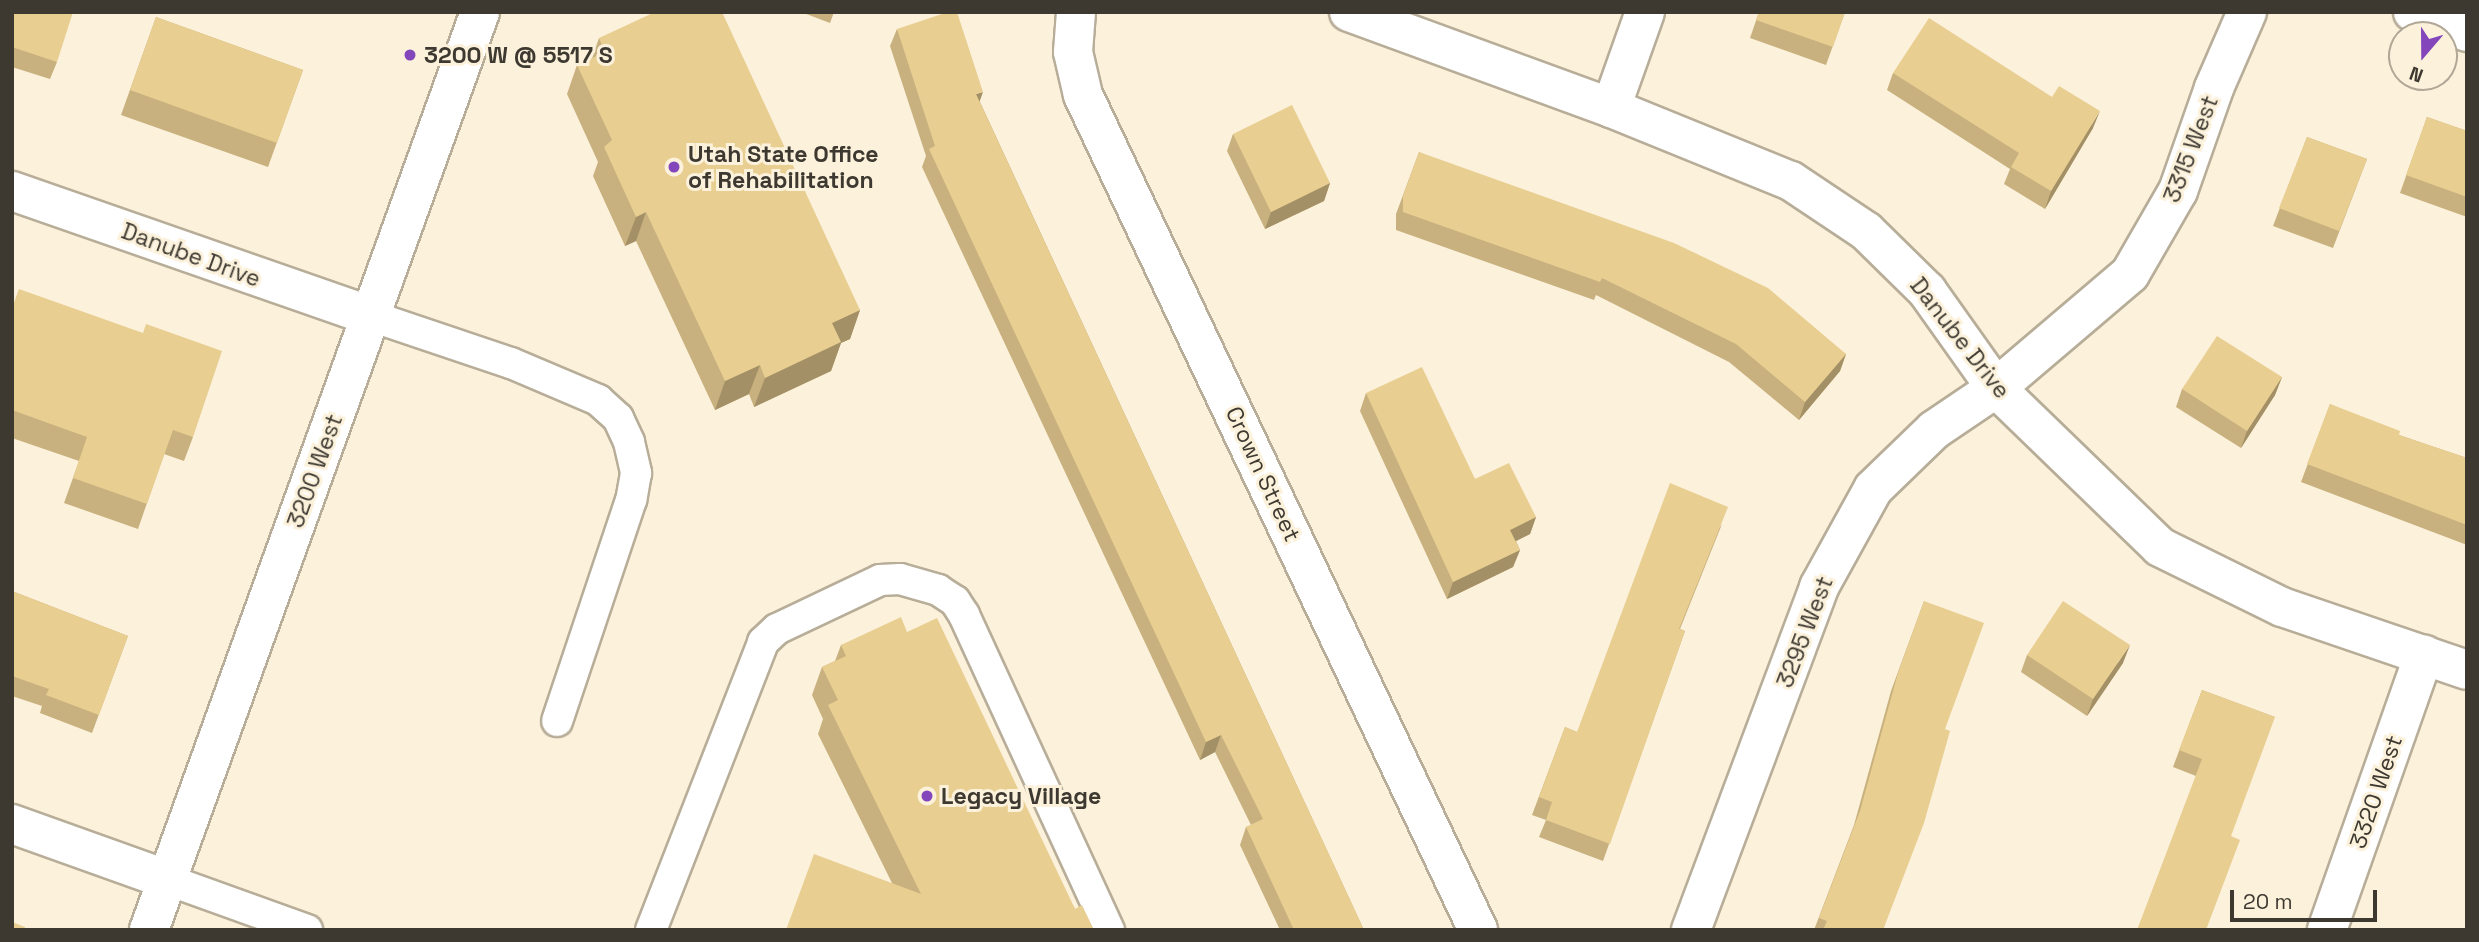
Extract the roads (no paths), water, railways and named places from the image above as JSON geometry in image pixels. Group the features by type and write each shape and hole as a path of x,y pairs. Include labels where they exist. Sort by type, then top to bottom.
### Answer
{"street":[{"name":"3200 West","path":"149,930 480,12"},
{"name":"Crown Street","path":"1076,12 1073,52 1083,95 1479,930"},
{"name":"Danube Drive","path":"1349,12 1611,108 1791,181 1866,231 1927,291 1996,388 2160,547 2282,607 2467,670"},
{"path":"1611,108 1645,12"},
{"name":"3315 West","path":"1996,388 2130,274 2178,191 2214,88 2247,12"},
{"path":"2413,12 2467,32"},
{"name":"Danube Drive","path":"12,191 371,316"},
{"name":"3295 West","path":"1691,930 1819,587 1873,489 1934,430 1996,388"},
{"name":"3320 West","path":"2327,930 2424,655"},
{"path":"12,824 168,880"}],"lane":[{"path":"371,316 511,363 598,400 618,418 629,442 636,473 631,500 557,721"},
{"path":"652,930 762,642 777,629 880,580 922,583 955,601 964,615 1109,930"},
{"path":"168,880 307,930"}],"place":[{"name":"3200 W @ 5517 S","path":"410,55"},
{"name":"Utah State Office of Rehabilitation","path":"674,167"},
{"name":"Legacy Village","path":"927,796"}]}
